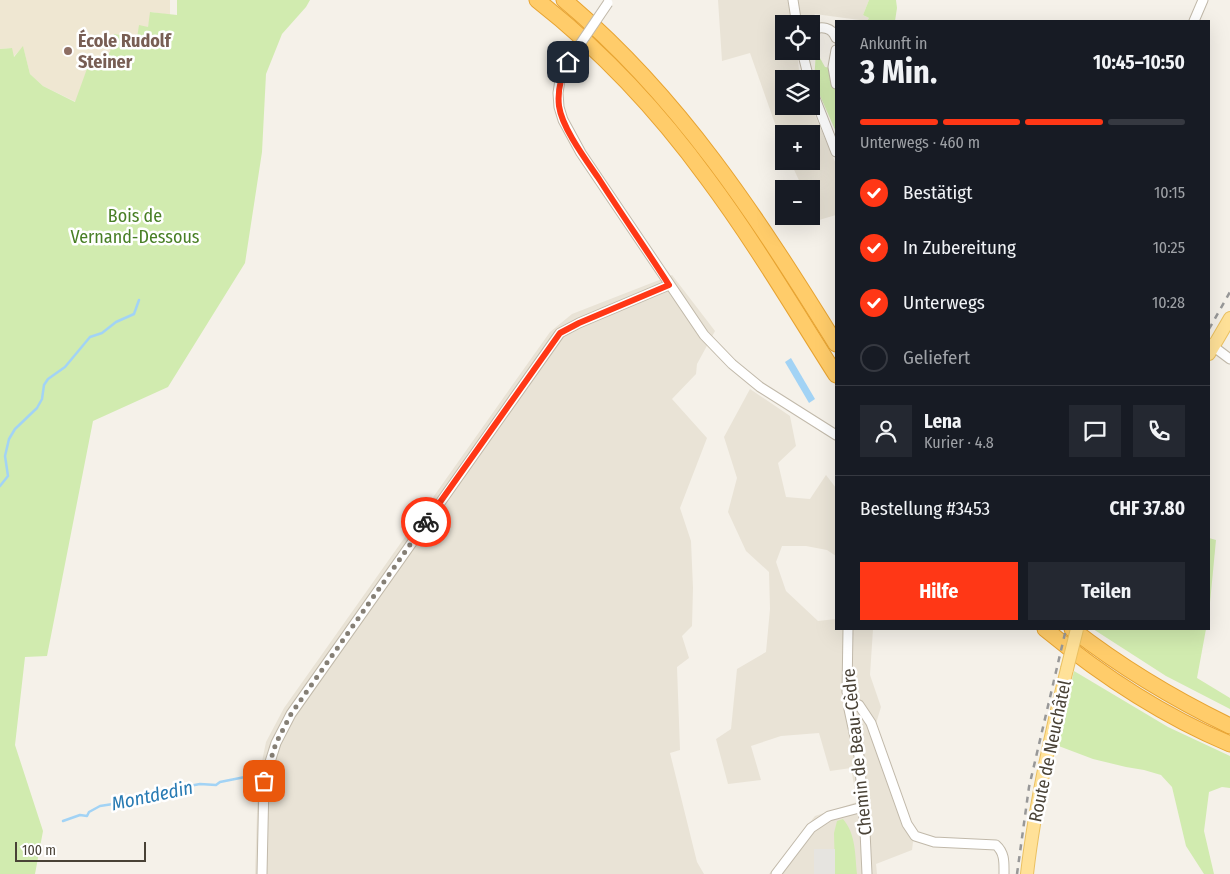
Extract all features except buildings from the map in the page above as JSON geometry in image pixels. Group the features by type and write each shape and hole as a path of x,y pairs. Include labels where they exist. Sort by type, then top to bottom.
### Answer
{"highway":[{"path":"537,0 572,29 613,68 678,139 708,178 749,238 835,374"},
{"path":"564,0 607,38 635,67 701,142 759,223 835,342"},
{"path":"1046,630 1096,668 1137,695 1180,720 1230,744"},
{"path":"1073,630 1146,681 1230,726"}],"main road":[{"path":"1210,348 1230,318"},
{"name":"Route de Neuchâtel","path":"1027,874 1044,765 1077,630"}],"street":[{"path":"793,0 795,15"},
{"path":"1194,20 1203,0"},
{"path":"608,1 568,62 560,80 558,92 559,107 563,120 581,153 704,335 732,364 760,387 835,434"},
{"path":"820,28 828,28 835,36"},
{"path":"835,58 833,74 835,81"},
{"path":"820,111 835,149"},
{"path":"262,874 264,781 276,743 291,714 560,333 669,285"},
{"path":"1210,348 1230,359"},
{"name":"Chemin de Beau-Cèdre","path":"848,630 847,692 859,756 858,767 863,807 867,874"},
{"path":"850,702 859,705 871,723 907,824 915,836 934,842 996,845 1004,857 1004,874"},
{"path":"776,874 811,828 829,816 863,807"}],"shaded area":[{"name":"École Rudolf Steiner","path":"0,0 170,0 170,15 151,12 148,27 137,38 89,63 76,102 43,86 30,74 23,47 13,57 11,48 0,49"},
{"path":"718,0 869,0 863,15 869,18 868,20 815,14 775,15 775,60 798,60 799,70 775,70 775,115 815,115 819,125 776,125 750,53 722,61"},
{"path":"820,127 835,162 835,215 820,220 820,180 799,180 794,170 820,170"},
{"path":"672,275 715,331 697,364 696,374 672,399 707,438 680,508 691,541 692,626 682,636 689,658 677,667 680,750 670,753 697,862 704,874 255,874 258,781 266,742 284,708 550,332 572,314"},
{"path":"750,389 790,416 796,446 778,463 786,497 810,499 826,475 835,487 835,555 827,550 806,546 782,546 776,562 786,591 818,621 835,619 835,630 873,630 870,675 881,707 874,730 914,834 912,850 876,864 877,874 769,874 815,816 857,802 851,768 830,771 819,733 781,736 751,746 761,780 728,784 716,739 731,729 737,669 766,652 770,609 769,572 746,551 728,512 737,478 724,437"},
{"path":"814,849 835,849 835,874 814,874"}],"green space":[{"name":"Bois de Vernand-Dessous","path":"177,0 310,0 282,34 266,74 262,152 245,263 168,387 93,421 47,656 25,657 15,745 43,831 35,874 0,874 0,49 12,48 14,57 23,46 30,74 43,86 75,102 89,63 110,52 114,34 137,38 139,25 148,27 150,12 177,15"},
{"path":"869,0 896,0 895,20 868,20 869,18 863,15"},
{"path":"820,58 825,67 835,69 835,130 820,96 820,70 815,70 815,60 820,60"},
{"path":"1210,538 1216,540 1210,603"},
{"path":"1095,630 1206,630 1197,678 1230,698 1230,709 1166,676"},
{"path":"1074,671 1168,727 1230,756 1230,788 1222,787 1209,792 1204,831 1214,874 1204,874 1186,846 1172,787 1161,775 1093,759 1056,745"},
{"path":"843,819 853,838 857,874 835,874 834,833 837,821"}],"water":[{"path":"791,358 815,399 809,403 785,362"}],"waterway":[{"path":"0,486 8,476 5,456 9,439 15,429 37,408 42,399 44,385 48,379 65,367 90,337 102,333 116,322 134,314 139,300"},
{"name":"Montdedin","path":"63,821 80,815 87,816 89,812 100,806 113,804 118,800 129,800 141,795 154,796 168,790 179,790 184,787 200,784 216,785 220,782 245,777"}],"railway":[{"path":"1210,327 1230,292"},
{"path":"1017,874 1029,787 1066,630"}],"way so far":[{"path":"264,781 268,763 276,743 291,714 426,522"}],"place":[{"name":"École Rudolf Steiner","path":"68,51"}],"route":[{"path":"426,522 560,333 649,292 669,285 581,153 563,120 559,107 558,92 562,73 568,62"}]}
